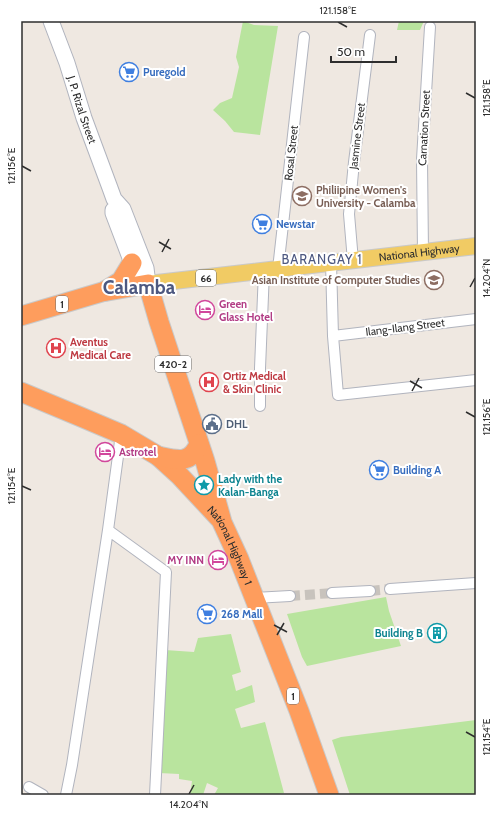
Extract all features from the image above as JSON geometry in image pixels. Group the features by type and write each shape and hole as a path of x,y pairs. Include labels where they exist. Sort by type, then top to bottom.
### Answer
{"highway":[{"path":"102,292 121,281 132,263"},
{"name":"1","path":"21,316 102,292 148,284"},
{"name":"420-2","path":"148,284 202,452 221,520"},
{"name":"National Highway 1","path":"21,392 121,434 158,456 180,476 221,520 239,559 299,711 329,795"},
{"name":"1","path":"158,456 178,460 191,456 196,450 202,452"},
{"path":"180,476 202,452"}],"main road":[{"name":"J. P. Rizal Street","path":"51,21 67,63 84,118 114,199 123,209 146,268 148,284"},
{"name":"J. P. Rizal Street","path":"114,199 113,212 132,263 148,284"},
{"name":"National Highway","path":"148,284 476,246"}],"street":[{"name":"Carnation Street","path":"423,253 422,159 430,27"},
{"name":"Jasmine Street","path":"353,261 349,214 370,36"},
{"name":"Rosal Street","path":"260,406 260,368 271,270 304,37"},
{"path":"331,263 333,336 338,395 476,380"},
{"name":"Ilang-Ilang Street","path":"333,336 476,319"},
{"path":"66,795 72,765 108,530 121,434"},
{"path":"108,530 166,572 155,795"},
{"path":"390,589 476,583"},
{"path":"332,593 370,591"},
{"path":"254,598 290,596"},
{"path":"29,787 44,795"}],"green space":[{"path":"243,21 254,25 278,26 260,135 234,132 213,110 220,103 232,98 239,67 236,57"},
{"path":"399,21 424,21 420,30 397,30"},
{"path":"386,597 389,611 401,646 307,666 302,657 287,614"},
{"path":"231,634 241,672 232,675 236,691 252,685 255,702 235,709 241,728 265,722 284,793 272,795 214,795 218,788 207,783 203,795 190,795 192,781 179,779 179,774 159,773 165,650 194,652 198,638"},
{"path":"476,720 476,795 350,795 332,740 341,737"}],"tunnel":[{"path":"370,591 390,589"},
{"path":"290,596 332,593"}],"place":[{"name":"Puregold","path":"129,72"},
{"name":"Philiipine Women's University - Calamba","path":"302,196"},
{"name":"Newstar","path":"262,224"},
{"name":"Asian Institute of Computer Studies","path":"434,280"},
{"name":"Green Glass Hotel","path":"205,310"},
{"name":"Aventus Medical Care","path":"56,348"},
{"name":"Ortiz Medical & Skin Clinic","path":"209,382"},
{"name":"DHL","path":"212,424"},
{"name":"Astrotel","path":"105,452"},
{"name":"Building A","path":"379,470"},
{"name":"Lady with the Kalan-Banga","path":"204,485"},
{"name":"MY INN","path":"218,560"},
{"name":"268 Mall","path":"207,614"},
{"name":"Building B","path":"437,633"}],"district":[{"name":"BARANGAY 1","path":"322,259"},
{"name":"Calamba","path":"139,287"}]}
